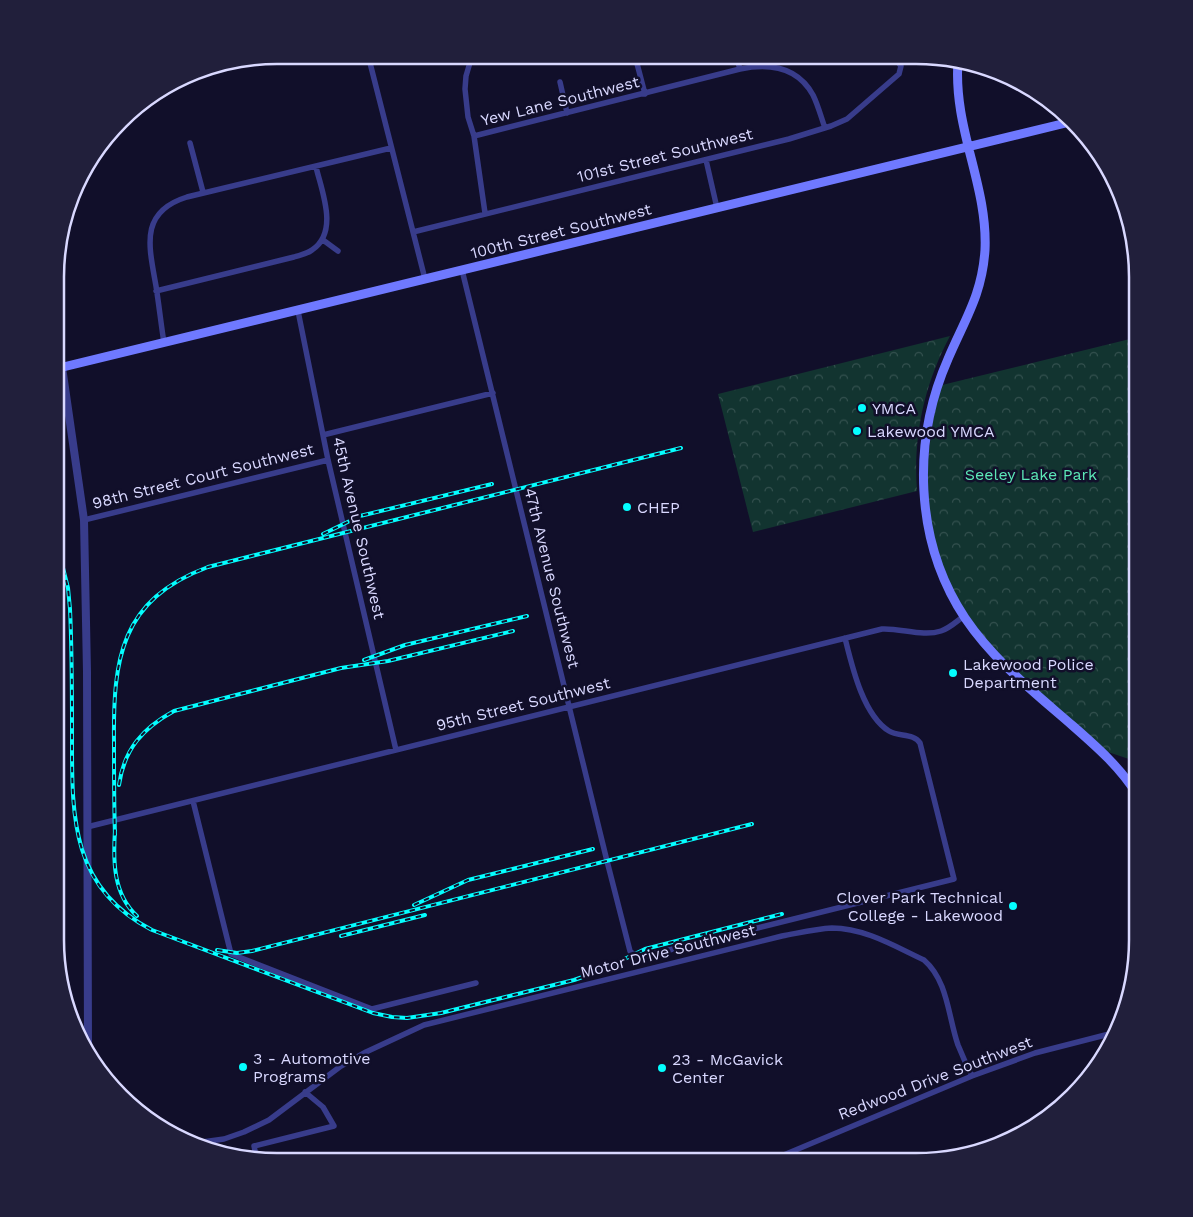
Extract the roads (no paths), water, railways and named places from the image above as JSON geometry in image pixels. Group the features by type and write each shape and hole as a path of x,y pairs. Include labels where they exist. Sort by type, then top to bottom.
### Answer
{"main road":[{"path":"958,68 958,100 983,212 985,236 983,266 973,306 948,359 930,414 923,471 926,515 933,546 947,584 964,616 984,644 996,657 1100,749 1129,784"},
{"name":"100th Street Southwest","path":"64,367 1064,123"}],"street":[{"path":"370,64 425,279"},
{"path":"469,64 465,89 485,213"},
{"path":"637,64 644,94"},
{"path":"738,64 740,69"},
{"name":"101st Street Southwest","path":"414,232 706,160 825,128 843,121 856,113 894,79 900,72 900,64"},
{"name":"Yew Lane Southwest","path":"474,136 740,69 770,66 787,71 798,77 812,94 825,128"},
{"path":"560,82 567,113"},
{"path":"190,143 204,192"},
{"path":"164,343 149,241 153,224 161,212 171,203 204,192 391,148"},
{"path":"706,160 717,208"},
{"path":"156,291 309,252 323,240 327,221 316,167"},
{"path":"323,240 338,250"},
{"name":"47th Avenue Southwest","path":"462,270 569,707 630,951 633,954 645,956 954,878 920,743 912,737 888,731 877,720 861,692 845,638"},
{"name":"45th Avenue Southwest","path":"298,310 328,460 396,750"},
{"path":"64,393 84,520 87,672 88,1038"},
{"name":"98th Street Court Southwest","path":"323,435 493,393"},
{"name":"98th Street Court Southwest","path":"84,520 328,460"},
{"name":"95th Street Southwest","path":"86,827 882,629 934,633 949,627 964,616"},
{"path":"193,800 231,954 372,1009 476,983"},
{"name":"Motor Drive Southwest","path":"208,1142 224,1139 244,1132 268,1120 341,1066 424,1025 816,929 834,928 861,932 924,960 932,967 940,979 958,1044 972,1076"},
{"name":"Redwood Drive Southwest","path":"788,1153 972,1076 1035,1053 1107,1035"},
{"path":"255,1152 254,1146 334,1126 330,1116 323,1107 306,1092"}],"railway":[{"path":"115,835 114,713 120,659 128,636 139,615 156,597 179,581 208,567 681,448"},
{"path":"323,534 360,516 492,484"},
{"path":"64,572 70,609 73,791 75,819 81,846 90,870 104,892 125,913 152,930 373,1013 407,1018 441,1013 574,980 600,971 645,949 782,914"},
{"path":"364,660 405,645 527,616"},
{"path":"119,785 130,750 144,732 174,711 341,668 388,661 513,631"},
{"path":"217,950 237,953 252,951 752,824"},
{"path":"115,830 116,876 123,898 137,916"},
{"path":"414,905 468,880 593,849"},
{"path":"341,936 425,915"}],"place":[{"name":"YMCA","path":"862,408"},
{"name":"Lakewood YMCA","path":"857,431"},
{"name":"CHEP","path":"627,507"},
{"name":"Lakewood Police Department","path":"953,673"},
{"name":"Clover Park Technical College - Lakewood","path":"1013,906"},
{"name":"3 - Automotive Programs","path":"243,1067"},
{"name":"23 - McGavick Center","path":"662,1068"}],"park label":[{"name":"Seeley Lake Park","path":"1031,474"}]}
